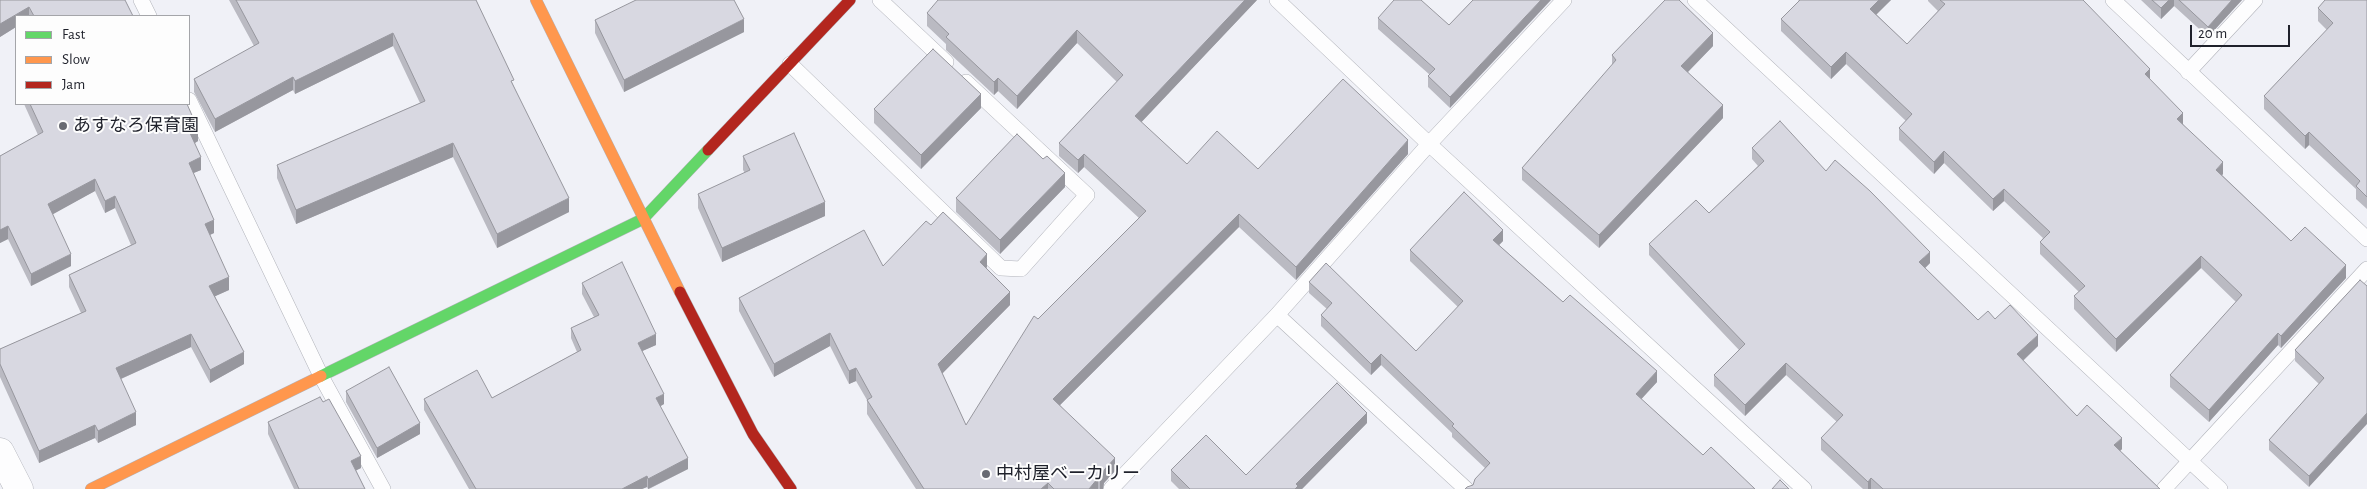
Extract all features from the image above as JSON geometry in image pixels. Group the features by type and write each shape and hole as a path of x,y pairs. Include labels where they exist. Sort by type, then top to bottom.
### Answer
{"street":[{"path":"536,0 643,220 753,434 791,489"},
{"path":"91,489 643,220 850,0"},
{"path":"0,452 19,489"}],"lane":[{"path":"141,0 148,15"},
{"path":"790,64 1001,268 1021,269 1087,195 880,0"},
{"path":"1277,0 1429,144 1804,489"},
{"path":"1111,489 1277,315 1429,144 1564,0"},
{"path":"1695,0 2220,489"},
{"path":"2113,0 2367,239"},
{"path":"2188,72 2255,0"},
{"path":"190,102 321,376 383,489"},
{"path":"2164,489 2367,269"},
{"path":"1277,315 1466,489"}],"building":[{"path":"0,0 125,0 132,15 33,15 29,7 0,24"},
{"path":"236,0 476,0 514,80 511,81 569,198 497,234 453,143 296,210 277,165 425,101 393,33 295,81 293,77 215,119 194,79 259,43"},
{"path":"636,0 734,0 744,19 624,80 595,20"},
{"path":"938,0 1245,0 1135,116 1187,164 1217,131 1258,169 1343,79 1408,140 1296,267 1239,214 1053,399 1115,458 1104,470 1102,478 1100,480 1098,478 1089,489 1054,489 1048,483 1041,489 924,489 867,400 872,397 856,368 849,371 830,333 774,364 739,298 864,230 883,266 926,221 931,225 943,212 987,254 980,262 1010,292 938,364 966,425 1034,316 1038,319 1146,211 1084,154 1078,160 1059,143 1123,75 1077,30 1017,96 998,78 994,82 946,37 949,34 927,13"},
{"path":"1394,0 1421,0 1449,25 1473,0 1541,0 1450,97 1428,76 1435,69 1378,18"},
{"path":"1665,0 1679,0 1713,33 1681,66 1723,105 1599,235 1522,168 1616,60 1612,55"},
{"path":"1800,0 1879,0 1870,9 1907,44 1945,4 1940,0 2083,0 2150,69 2145,74 2183,113 2177,119 2223,162 2216,170 2291,241 2305,227 2346,265 2281,336 2278,333 2209,410 2170,375 2242,295 2201,256 2116,339 2074,296 2085,286 2040,242 2050,232 2004,189 1993,199 1944,151 1934,162 1899,128 1912,114 1846,52 1831,67 1781,19"},
{"path":"2152,0 2169,0 2161,8"},
{"path":"2179,0 2232,0 2208,27"},
{"path":"2325,0 2367,0 2367,197 2356,186 2360,181 2309,132 2305,136 2264,96 2333,23 2318,8"},
{"path":"933,49 981,94 921,155 874,109"},
{"path":"30,105 187,105 198,129 190,133 201,157 189,163 214,220 205,224 229,277 209,286 244,352 210,370 191,334 116,368 136,412 98,431 95,425 39,451 0,364 0,349 86,311 69,275 136,243 115,196 105,201 95,179 48,204 71,254 31,274 8,226 0,230 0,156 43,132"},
{"path":"1780,121 1826,171 1835,160 1870,191 1930,252 1919,262 1978,320 1988,311 1995,319 2010,305 2038,335 2017,354 2077,416 2087,405 2122,438 2114,445 2160,489 1883,489 1871,478 1868,482 1821,438 1843,415 1786,363 1745,405 1714,375 1745,344 1649,244 1696,200 1709,213 1764,161 1752,148"},
{"path":"794,133 825,202 722,248 698,194 750,170 743,156"},
{"path":"1017,134 1043,159 1047,156 1065,173 1000,240 956,198"},
{"path":"1464,192 1503,230 1493,240 1563,302 1570,295 1657,371 1636,394 1703,455 1711,447 1755,489 1465,489 1473,485 1475,479 1490,463 1452,426 1454,424 1381,354 1371,364 1321,315 1332,303 1309,282 1326,263 1416,351 1463,301 1410,250"},
{"path":"622,262 656,334 638,343 664,394 656,398 688,458 648,479 647,476 622,489 476,489 424,399 477,370 492,398 581,350 571,328 599,315 582,283"},
{"path":"2360,280 2367,286 2367,413 2309,476 2269,440 2324,378 2295,350"},
{"path":"389,367 420,423 377,448 346,391"},
{"path":"1337,383 1367,413 1296,484 1298,486 1295,489 1190,489 1171,470 1206,435 1246,475"},
{"path":"320,397 323,402 329,399 361,456 351,461 365,489 299,489 268,422"},
{"path":"1780,480 1789,489 1772,489"}],"traffic: fast":[{"path":"321,376 643,219 708,150"}],"traffic: slow":[{"path":"536,0 680,292"},
{"path":"91,489 321,376"}],"traffic: jam":[{"path":"708,150 850,0"},
{"path":"680,292 753,434 791,489"}],"place":[{"name":"あすなろ保育園","path":"63,126"},
{"name":"中村屋ベーカリー","path":"986,474"}]}
